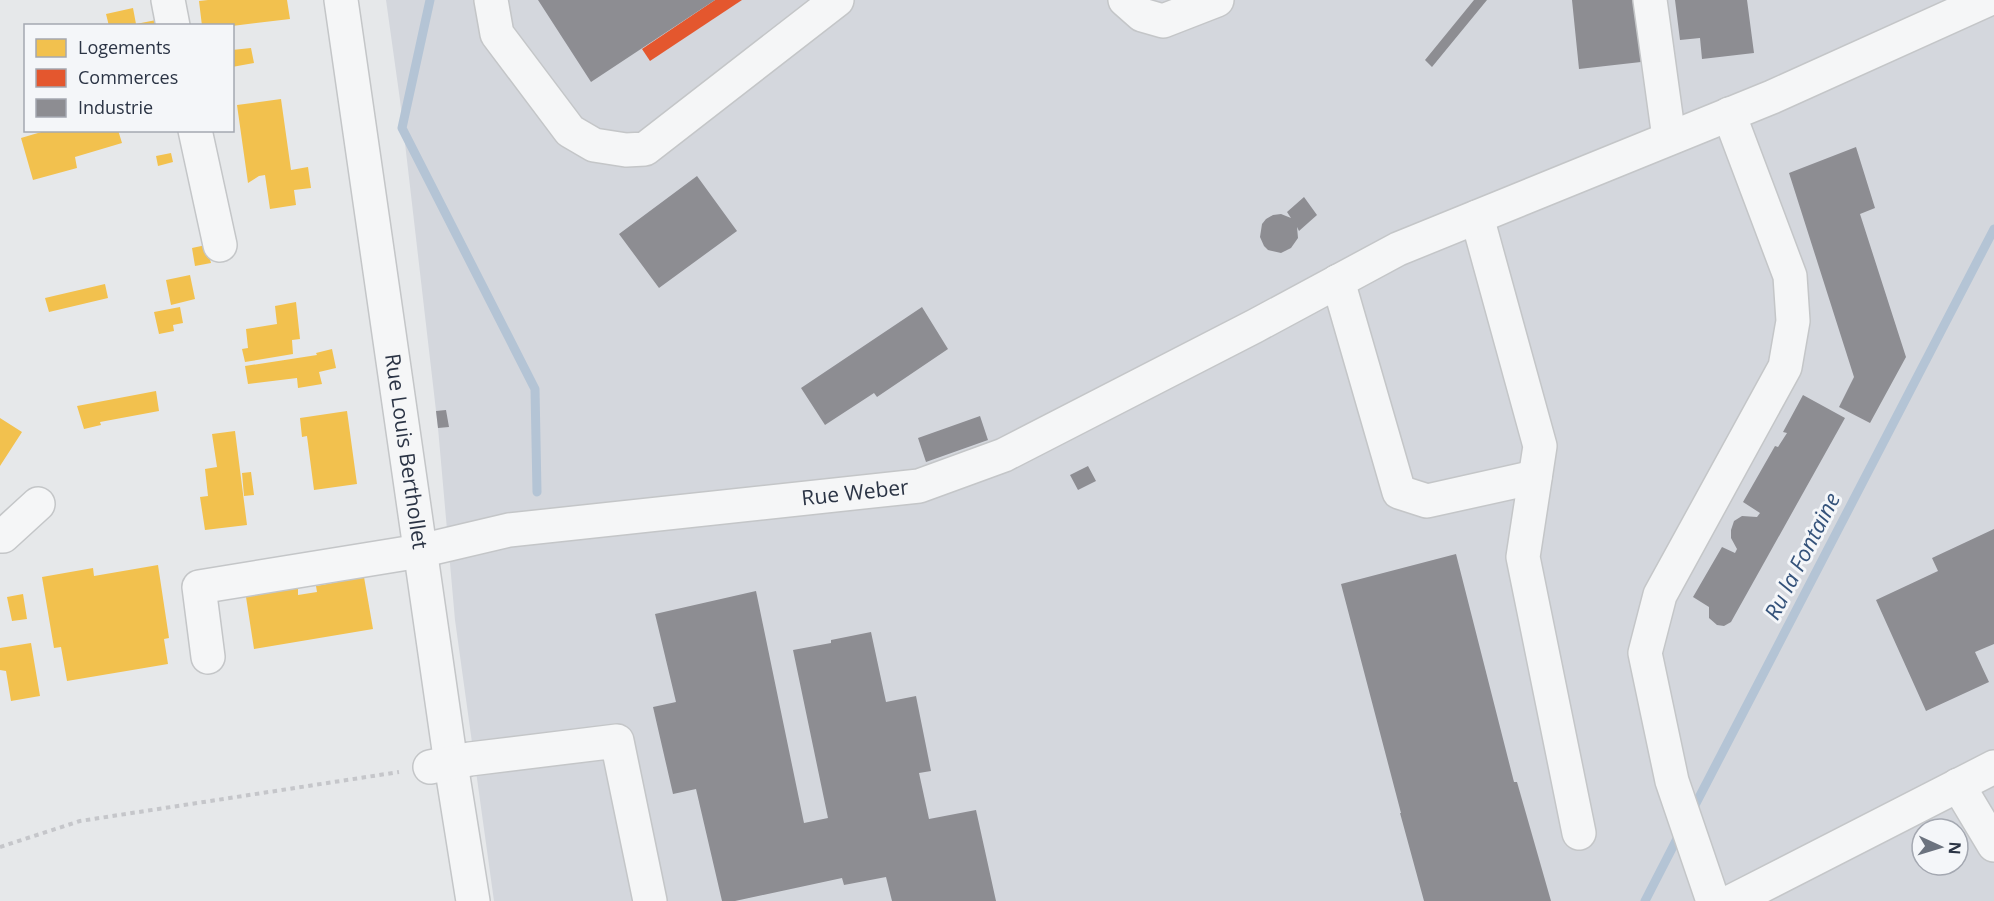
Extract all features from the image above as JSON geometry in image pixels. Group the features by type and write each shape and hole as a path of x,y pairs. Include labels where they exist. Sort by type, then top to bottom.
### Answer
{"street":[{"path":"168,0 173,24"},
{"name":"Rue Louis Berthollet","path":"341,0 420,551 439,766 473,901"},
{"path":"491,0 497,34 570,131 594,145 626,150 645,148 837,0"},
{"path":"1125,0 1142,15 1163,21 1217,0"},
{"path":"1650,0 1670,138"},
{"name":"Rue Weber","path":"208,657 199,587 420,551 509,530 919,486 1004,455 1255,326 1398,249 1772,97 1987,0"},
{"path":"1713,901 1672,781 1645,652 1660,595 1785,367 1793,321 1790,276 1729,114"},
{"path":"195,132 220,245"},
{"path":"1477,217 1540,446 1523,557 1579,833"},
{"path":"1338,281 1399,492 1427,501 1535,477"},
{"path":"0,536 3,536 38,504"},
{"path":"439,766 470,759 617,741 650,901"},
{"path":"1732,901 1994,767"},
{"path":"1958,785 1994,845"}],"path":[{"path":"0,847 80,821 439,766"}],"shaded area":[{"path":"386,0 1994,0 1994,901 494,901 455,620 438,428 400,100"}],"building: Logements":[{"path":"287,0 290,19 234,26 202,24 199,1"},
{"path":"133,8 136,24 108,24 106,14"},
{"path":"161,19 162,24 136,24"},
{"path":"251,48 254,63 234,67 234,50"},
{"path":"281,99 291,170 308,167 311,188 294,190 296,205 270,209 265,175 248,183 237,105"},
{"path":"41,132 119,132 122,143 75,157 77,168 33,180 21,138"},
{"path":"171,153 173,162 158,166 156,156"},
{"path":"206,245 211,263 195,266 192,248"},
{"path":"190,275 195,299 171,305 166,280"},
{"path":"105,284 108,298 49,312 45,298"},
{"path":"296,302 300,339 292,340 293,354 245,362 242,349 248,348 246,329 277,324 275,306"},
{"path":"180,307 183,323 173,325 174,331 159,334 154,312"},
{"path":"332,349 336,368 319,372 322,384 298,388 297,378 248,384 245,366 317,355 316,353"},
{"path":"156,391 159,411 100,422 101,425 84,429 77,406"},
{"path":"347,411 357,484 314,490 307,436 302,437 300,418"},
{"path":"0,418 22,432 0,466"},
{"path":"235,431 247,525 205,530 200,497 208,496 205,469 217,467 212,434"},
{"path":"251,472 254,495 244,496 242,473"},
{"path":"158,565 169,638 164,639 168,664 67,681 61,647 54,648 42,577 93,568 94,576"},
{"path":"364,577 373,629 254,649 246,597 298,588 298,595 317,592 316,586"},
{"path":"23,594 27,619 12,621 7,597"},
{"path":"31,643 40,696 11,701 6,671 0,670 0,648"}],"building: Commerces":[{"path":"715,0 742,0 650,61 642,49"}],"building: Industrie":[{"path":"538,0 715,0 591,82"},
{"path":"1474,0 1487,0 1432,67 1425,60"},
{"path":"1572,0 1634,0 1641,62 1579,69"},
{"path":"1675,0 1747,0 1754,53 1702,59 1700,38 1680,40"},
{"path":"1856,147 1875,208 1860,214 1906,357 1870,423 1839,407 1854,377 1789,173"},
{"path":"697,176 737,231 659,288 619,234"},
{"path":"1304,197 1317,215 1299,231 1297,227 1298,238 1291,248 1281,253 1268,250 1260,237 1262,224 1273,215 1281,214 1291,218 1287,212"},
{"path":"922,307 948,349 877,397 874,393 825,425 801,388"},
{"path":"1803,395 1845,418 1731,622 1724,626 1717,625 1709,618 1709,607 1693,597 1722,547 1735,553 1737,549 1731,538 1734,521 1742,516 1757,517 1760,513 1743,502 1775,446 1778,447 1787,433 1783,432"},
{"path":"446,410 449,427 438,428 436,411"},
{"path":"980,416 988,440 926,462 918,438"},
{"path":"1088,466 1096,481 1078,490 1070,475"},
{"path":"1994,529 1994,644 1975,652 1989,682 1926,711 1876,600 1938,571 1932,558"},
{"path":"1456,554 1514,782 1517,782 1551,901 1424,901 1341,584"},
{"path":"756,591 804,823 828,818 793,650 871,632 886,702 916,696 931,771 919,773 929,819 976,810 996,901 892,901 886,877 844,885 842,878 735,901 722,901 696,789 673,794 653,707 676,702 655,614"}],"waterway":[{"path":"430,0 402,128 535,389 537,492"},
{"name":"Ru la Fontaine","path":"1692,811 1994,229"},
{"name":"Ru la Fontaine","path":"1645,901 1681,831"}]}
